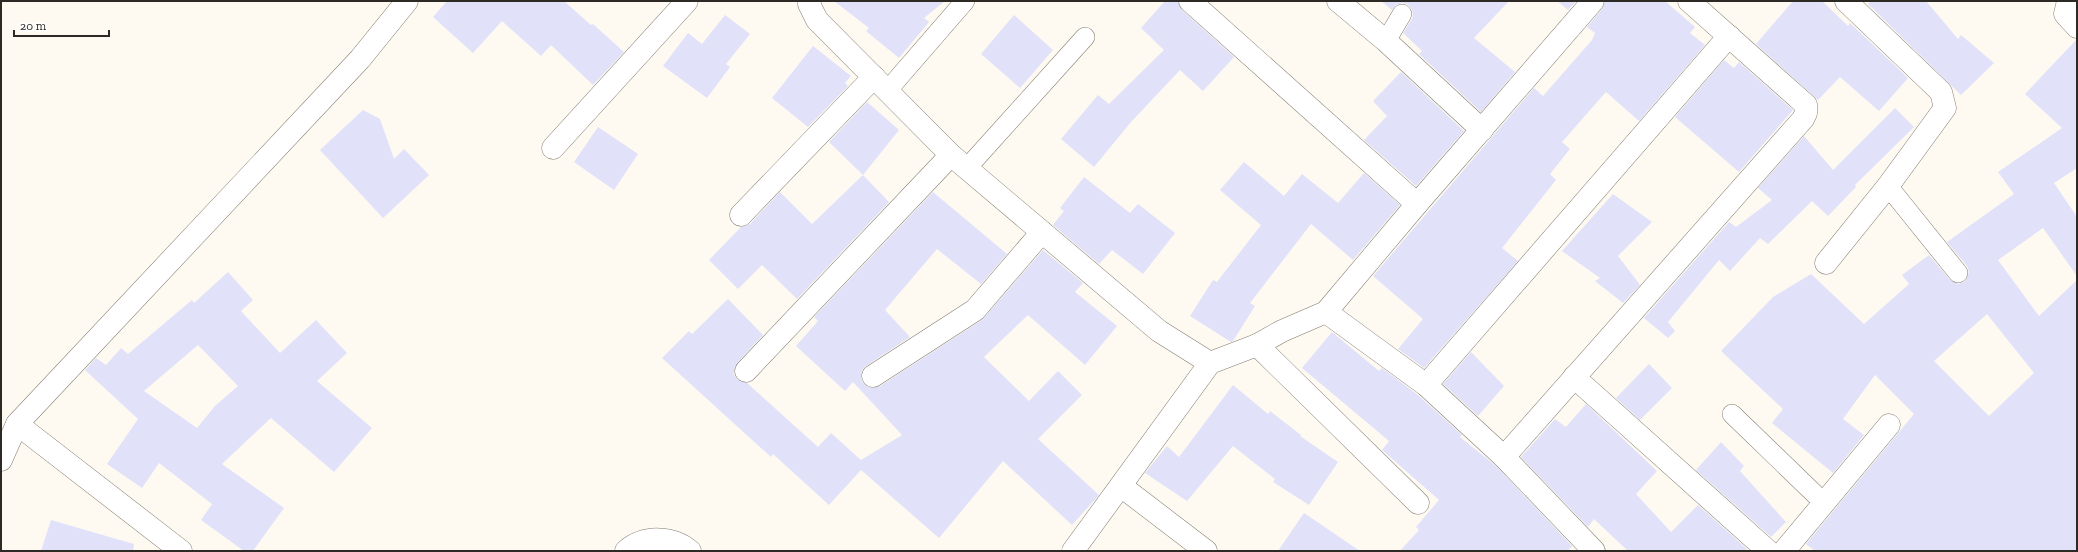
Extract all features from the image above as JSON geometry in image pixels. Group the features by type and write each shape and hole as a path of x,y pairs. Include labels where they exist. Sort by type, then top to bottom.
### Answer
{"street":[{"path":"1,460 17,424 360,59 407,1"},
{"path":"553,148 687,1"},
{"path":"810,1 809,4 817,20 959,162 1159,332 1210,363"},
{"path":"1190,1 1417,204"},
{"path":"1338,1 1386,41 1482,130"},
{"path":"1073,551 1210,363 1257,345 1282,331 1326,312 1417,204 1593,1"},
{"path":"1504,457 1804,119 1806,105 1689,1"},
{"path":"2068,1 2065,14 2077,27"},
{"path":"1826,263 1888,186 1945,108 1940,92 1852,3"},
{"path":"1426,385 1730,36"},
{"path":"741,215 881,84"},
{"path":"746,371 959,162"},
{"path":"873,376 975,310 1042,232"},
{"path":"1326,312 1426,385 1504,457 1594,551"},
{"path":"1257,345 1418,503"},
{"path":"1574,377 1768,551"},
{"path":"17,424 181,551"},
{"path":"1784,551 1823,502 1889,425"},
{"path":"1121,486 1206,551"},
{"path":"626,551 644,541 658,539 671,540 690,551"}],"lane":[{"path":"881,84 965,1"},
{"path":"1386,41 1402,14"},
{"path":"959,162 1085,37"},
{"path":"1888,186 1958,273"},
{"path":"1732,414 1823,502"}],"building":[{"path":"447,1 564,1 591,25 593,24 624,52 593,85 551,45 541,56 502,21 473,53 433,17"},
{"path":"834,1 945,1 924,18 929,22 899,58 866,31 869,28"},
{"path":"1165,1 1178,1 1182,10 1234,57 1203,91 1180,70 1131,122 1094,167 1061,139 1098,95 1109,104 1164,50 1141,28"},
{"path":"1381,1 1509,1 1474,38 1515,72 1481,112 1419,54 1422,51 1403,33 1412,19 1413,14 1411,8 1407,4 1402,3 1396,5 1392,10"},
{"path":"1557,1 1576,1 1568,10"},
{"path":"1605,1 1665,1 1695,27 1690,33 1705,45 1639,121 1606,92 1562,142 1570,149 1550,174 1556,180 1502,248 1518,261 1424,368 1398,349 1423,319 1373,276 1534,88 1543,96 1592,40 1595,33 1587,27 1602,9"},
{"path":"1793,1 1822,1 1848,26 1850,23 1908,78 1879,111 1840,77 1818,100 1756,44"},
{"path":"1871,1 1926,1 1958,39 1961,35 1994,63 1961,95 1868,4"},
{"path":"725,15 750,34 726,64 730,67 707,98 663,66 688,33 702,44"},
{"path":"1014,15 1053,50 1020,88 981,54"},
{"path":"2077,39 2077,168 2054,183 2077,217 2077,276 2043,228 1998,260 2039,316 2077,280 2077,551 1815,551 1806,544 1914,414 1875,375 1843,419 1864,435 1833,473 1772,423 1783,409 1721,351 1773,297 1811,274 1864,324 1909,284 1902,275 1929,255 1950,280 1959,284 1965,281 1969,272 1967,266 1947,242 2014,194 1998,172 2062,128 2025,94","holes":["1987,314 2034,373 1989,416 1934,361"]},
{"path":"813,46 851,76 845,83 848,86 808,127 772,98"},
{"path":"1724,60 1734,68 1739,62 1793,110 1739,172 1675,117"},
{"path":"1401,72 1464,131 1416,186 1364,140 1387,116 1373,101"},
{"path":"867,102 899,130 863,175 829,142"},
{"path":"1895,108 1914,127 1855,185 1856,187 1828,216 1812,201 1768,244 1760,238 1730,271 1719,260 1668,322 1675,331 1668,338 1644,318 1729,222 1736,227 1772,200 1758,188 1804,136 1833,170"},
{"path":"363,110 380,119 394,159 404,149 429,175 383,218 320,150"},
{"path":"598,127 638,154 614,190 574,162"},
{"path":"1244,162 1284,196 1302,174 1338,203 1364,173 1400,205 1353,260 1311,224 1250,303 1255,306 1231,342 1190,316 1213,280 1217,282 1261,225 1220,190"},
{"path":"863,175 889,202 797,299 762,265 738,289 709,260 741,227 750,224 780,192 812,224"},
{"path":"1084,177 1130,213 1138,204 1175,233 1143,274 1112,250 1099,264 1053,225 1064,211 1060,208"},
{"path":"933,192 1007,254 981,284 937,249 885,310 910,337 866,366 862,370 862,382 868,387 874,388 880,386 982,320 1043,250 1083,283 1075,292 1117,326 1085,365 1028,315 984,357 1029,401 1058,371 1082,395 1038,439 1099,495 1072,525 1003,461 939,538 861,470 829,505 773,454 771,457 662,358 689,331 692,334 728,299 763,335 737,363 734,368 734,375 738,380 747,383 818,447 831,433 861,460 902,435 853,382 845,391 796,346 818,321 814,317"},
{"path":"1613,194 1652,222 1618,256 1640,285 1623,303 1595,281 1600,278 1562,251"},
{"path":"228,272 253,300 241,311 280,353 316,320 347,353 317,381 372,428 334,472 271,418 222,464 284,508 253,551 244,551 201,520 212,504 159,463 142,488 107,464 138,419 85,370 96,358 106,365 121,348 128,354 192,300 194,303","holes":["198,345 238,386 215,406 197,428 144,391"]},
{"path":"1332,332 1379,371 1382,368 1418,395 1462,435 1460,437 1496,466 1572,546 1568,551 1400,551 1419,530 1416,527 1439,500 1382,450 1389,441 1302,368"},
{"path":"1471,352 1504,386 1478,416 1443,384"},
{"path":"1649,364 1672,388 1640,420 1616,398"},
{"path":"1233,385 1268,414 1270,411 1301,435 1300,436 1338,462 1309,505 1273,482 1275,479 1233,446 1187,501 1145,473 1167,446 1179,457"},
{"path":"1586,404 1657,471 1636,494 1671,532 1698,505 1747,549 1744,551 1628,551 1594,519 1588,527 1521,457 1555,419 1566,427"},
{"path":"1721,442 1744,466 1740,471 1786,522 1771,537 1696,470"},
{"path":"1304,513 1360,551 1278,551"},
{"path":"51,520 134,544 133,551 41,551"}]}
